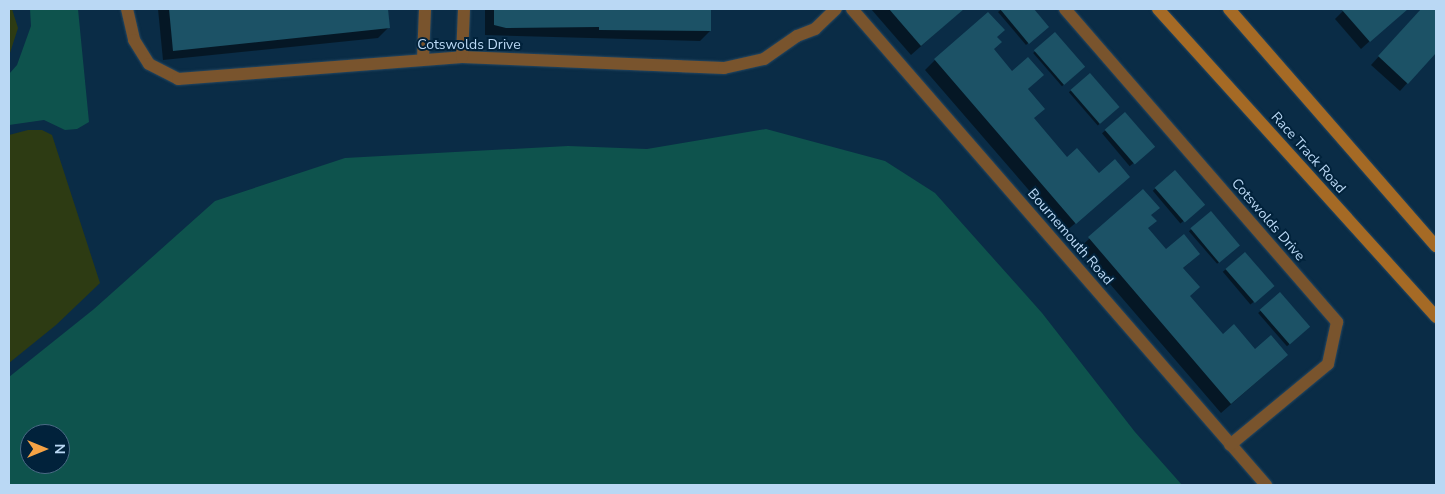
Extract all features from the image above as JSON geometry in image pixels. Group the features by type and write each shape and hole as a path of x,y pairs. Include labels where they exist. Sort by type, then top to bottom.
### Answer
{"main road":[{"name":"Race Track Road","path":"1158,9 1436,317"},
{"path":"1229,9 1436,246"}],"street":[{"name":"Cotswolds Drive","path":"127,9 134,40 149,64 178,79 462,57 724,68 764,58 797,36 816,29 836,9"},
{"path":"423,59 424,9"},
{"path":"462,57 464,9"},
{"name":"Bournemouth Road","path":"852,9 1266,485"},
{"name":"Cotswolds Drive","path":"1065,9 1337,322 1328,364 1230,445"}],"shaded area":[{"path":"9,9 12,9 18,28 9,56"},
{"path":"30,9 78,9 89,122 77,129 65,130 44,120 9,125 9,74 17,65 31,26"},
{"path":"766,129 885,161 935,193 1042,313 1135,432 1182,485 9,485 9,377 94,309 215,201 345,158 568,146 647,149"},
{"path":"28,130 42,130 52,135 100,283 56,325 9,363 9,135"}],"building":[{"path":"169,9 388,9 390,28 173,51"},
{"path":"494,9 711,9 711,31 599,30 599,27 506,28 494,25"},
{"path":"889,9 964,9 921,46"},
{"path":"1000,9 1034,9 1049,27 1029,44"},
{"path":"1343,9 1408,9 1370,42 1342,10"},
{"path":"1421,9 1436,9 1436,53 1408,84 1378,56"},
{"path":"988,12 1005,30 997,37 1002,42 994,49 1012,71 1028,57 1044,75 1028,89 1045,109 1034,118 1067,157 1077,148 1099,173 1115,159 1130,177 1076,224 934,59"},
{"path":"1055,32 1085,67 1064,85 1034,50"},
{"path":"1090,73 1120,107 1100,124 1070,90"},
{"path":"1125,112 1155,147 1135,164 1105,130"},
{"path":"1175,170 1205,205 1185,222 1155,188"},
{"path":"1143,189 1160,208 1151,215 1157,221 1148,228 1166,249 1184,234 1200,254 1183,268 1200,287 1190,296 1223,334 1234,324 1255,349 1271,335 1288,355 1231,404 1088,237"},
{"path":"1211,211 1240,245 1219,263 1190,228"},
{"path":"1245,252 1275,286 1255,303 1225,269"},
{"path":"1280,292 1310,327 1290,344 1260,310"}]}
